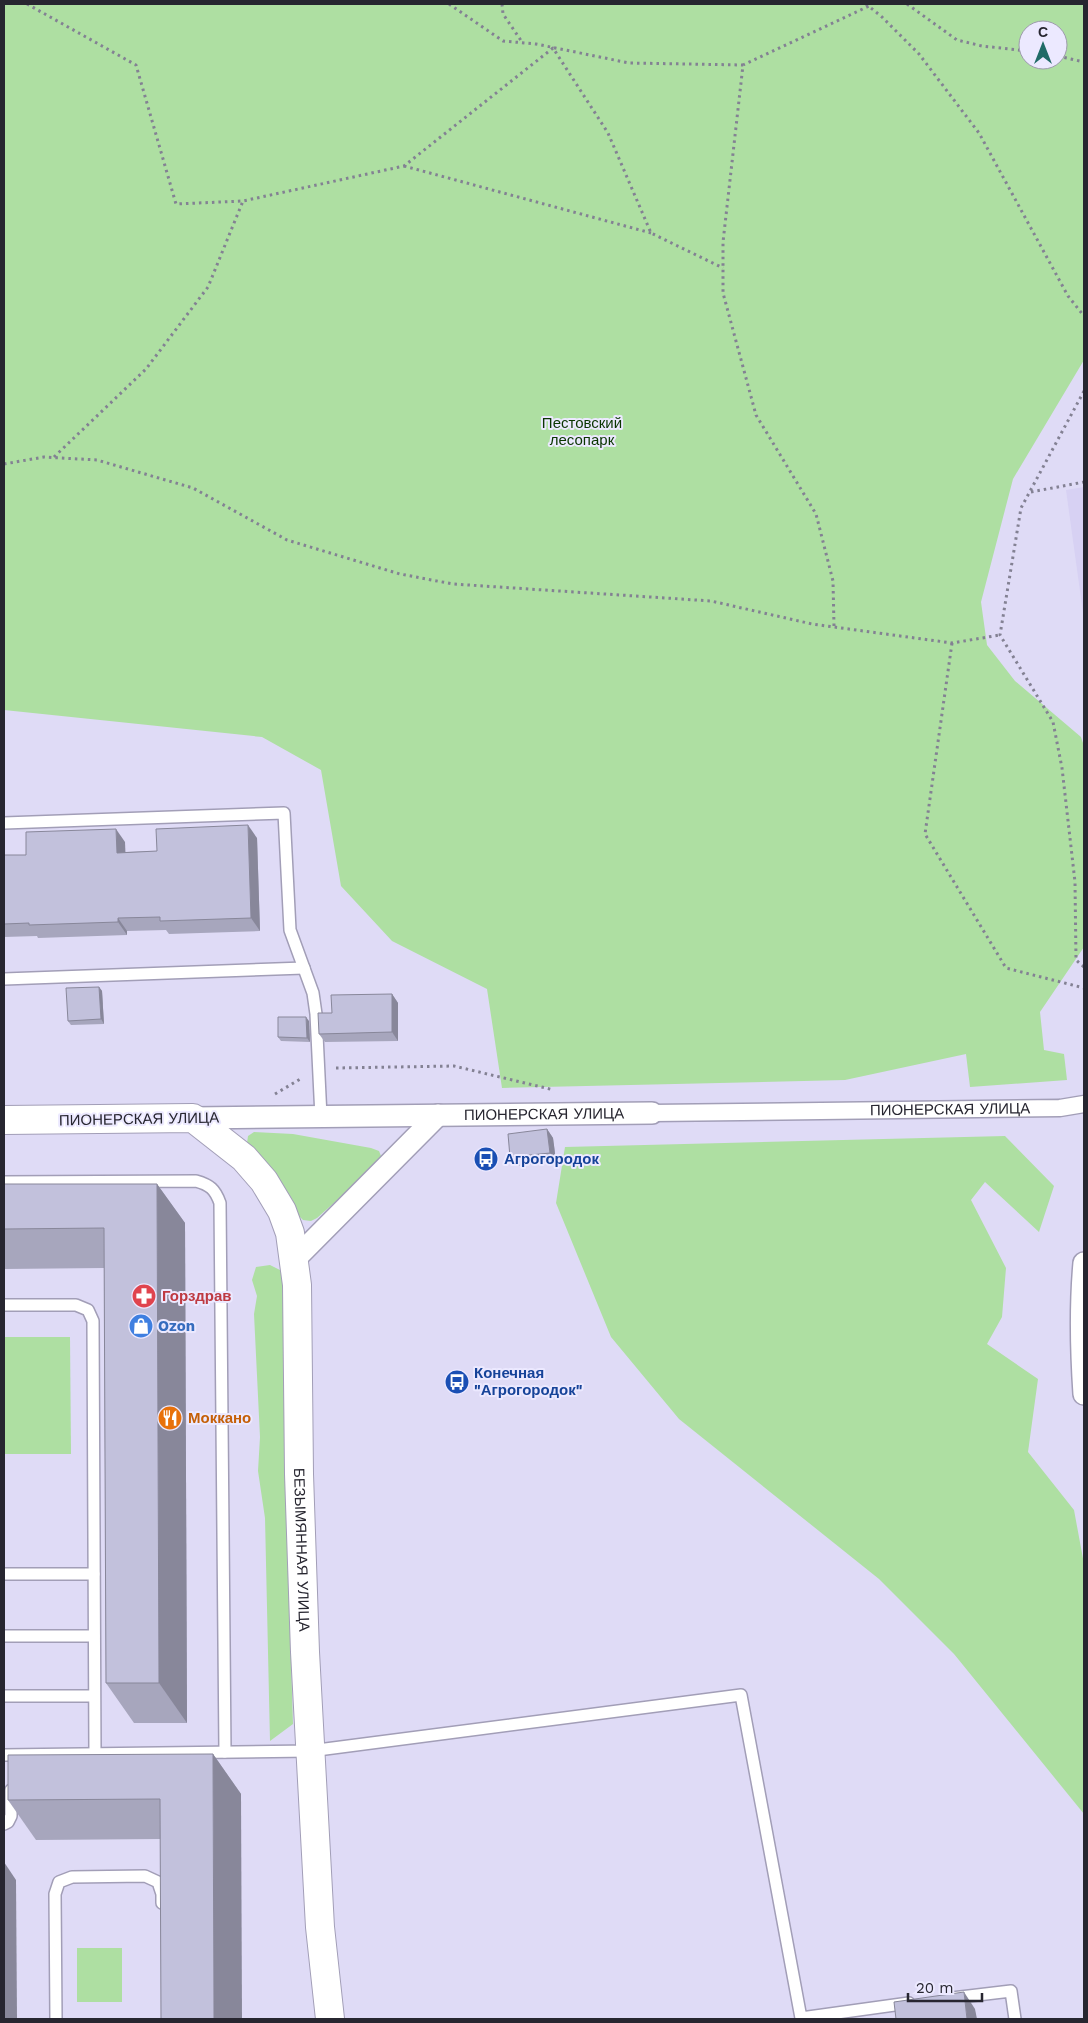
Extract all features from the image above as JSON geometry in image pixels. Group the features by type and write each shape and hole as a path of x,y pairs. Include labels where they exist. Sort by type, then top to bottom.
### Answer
{"street":[{"name":"ПИОНЕРСКАЯ УЛИЦА","path":"4,1120 1060,1108 1084,1104"},
{"path":"295,1259 438,1115"},
{"name":"БЕЗЫМЯННАЯ УЛИЦА","path":"193,1118 244,1158 264,1181 282,1211 290,1233 295,1259 305,1652 320,1927 330,2019"},
{"path":"1084,1263 1081,1294 1084,1394"}],"lane":[{"path":"4,823 284,813 290,930 313,993 316,1014 321,1117"},
{"path":"4,979 304,968"},
{"path":"4,1182 196,1180 208,1184 216,1192 220,1203 225,1752"},
{"path":"4,1305 76,1305 88,1310 93,1320 95,1754"},
{"path":"4,1574 94,1574"},
{"path":"4,1636 94,1636"},
{"path":"8,1758 95,1754 310,1751 742,1695 801,2018 865,2014 923,2002"},
{"path":"4,1696 94,1696"},
{"path":"4,1824 8,1822 11,1816 11,1781"},
{"path":"56,2019 56,1894 59,1882 72,1877 144,1876 158,1882 162,1894 162,1913"},
{"path":"943,1999 1011,1991 1016,2019"}],"path":[{"path":"27,4 136,65 176,204 243,201 404,166 553,48"},
{"path":"449,4 502,41 553,48 629,63 743,65 867,5 882,17 919,54 979,133 1068,296 1084,316"},
{"path":"502,4 503,14 523,43"},
{"path":"907,4 957,40 982,46 1018,50"},
{"path":"553,48 608,132 654,234"},
{"path":"1068,58 1084,62"},
{"path":"743,65 723,242 723,293 756,414 816,514 833,581 834,626"},
{"path":"404,166 654,234 723,268"},
{"path":"54,457 146,369 208,287 243,201"},
{"path":"1084,391 1021,508 1000,635 1053,722 1062,768 1075,882 1076,960 1084,968"},
{"path":"4,464 44,457 97,460 193,488 287,540 400,574 454,584 711,601 812,624 952,643 1000,635"},
{"path":"1030,492 1084,482"},
{"path":"952,643 925,834 1006,968 1084,988"}],"shaded area":[{"path":"1084,487 1084,620 1066,490"}],"green space":[{"name":"Пестовский лесопарк","path":"4,4 1084,4 1084,360 1013,479 981,602 987,645 1015,681 1081,737 1084,746 1084,947 1040,1012 1044,1050 1064,1054 1067,1080 970,1087 966,1054 845,1080 502,1088 487,989 392,941 341,886 321,770 262,737 4,710"},
{"path":"254,1132 293,1134 371,1148 379,1151 381,1156 379,1163 317,1218 311,1221 303,1220 277,1176 247,1143 248,1136"},
{"path":"1005,1136 1054,1186 1039,1232 985,1182 971,1200 1006,1268 1002,1317 987,1344 1038,1379 1028,1452 1074,1510 1084,1564 1084,1814 954,1654 879,1579 679,1419 611,1337 556,1203 565,1147"},
{"path":"270,1265 284,1272 284,1440 293,1724 270,1741 265,1518 258,1471 260,1437 254,1314 257,1296 252,1280 256,1267"},
{"path":"5,1337 70,1337 71,1454 5,1454"},
{"path":"77,1948 122,1948 122,2002 77,2002"}],"building":[{"path":"248,825 251,918 160,921 160,917 118,918 118,922 4,924 4,855 26,855 26,832 116,829 117,853 157,851 156,829"},
{"path":"99,987 101,1019 68,1021 66,988"},
{"path":"392,994 392,1032 319,1034 318,1013 332,1013 331,995"},
{"path":"278,1017 306,1017 307,1038 278,1037"},
{"path":"547,1129 550,1153 510,1157 508,1134"},
{"path":"4,1184 157,1184 159,1683 106,1683 104,1228 4,1229"},
{"path":"213,1754 214,2019 161,2019 160,1799 8,1800 8,1755"},
{"path":"964,1992 967,2019 896,2019 894,2002"}],"place":[{"name":"Агрогородок","path":"486,1159"},
{"name":"Горздрав","path":"144,1296"},
{"name":"Ozon","path":"141,1326"},
{"name":"Конечная \"Агрогородок\"","path":"457,1382"},
{"name":"Моккано","path":"170,1418"}]}
